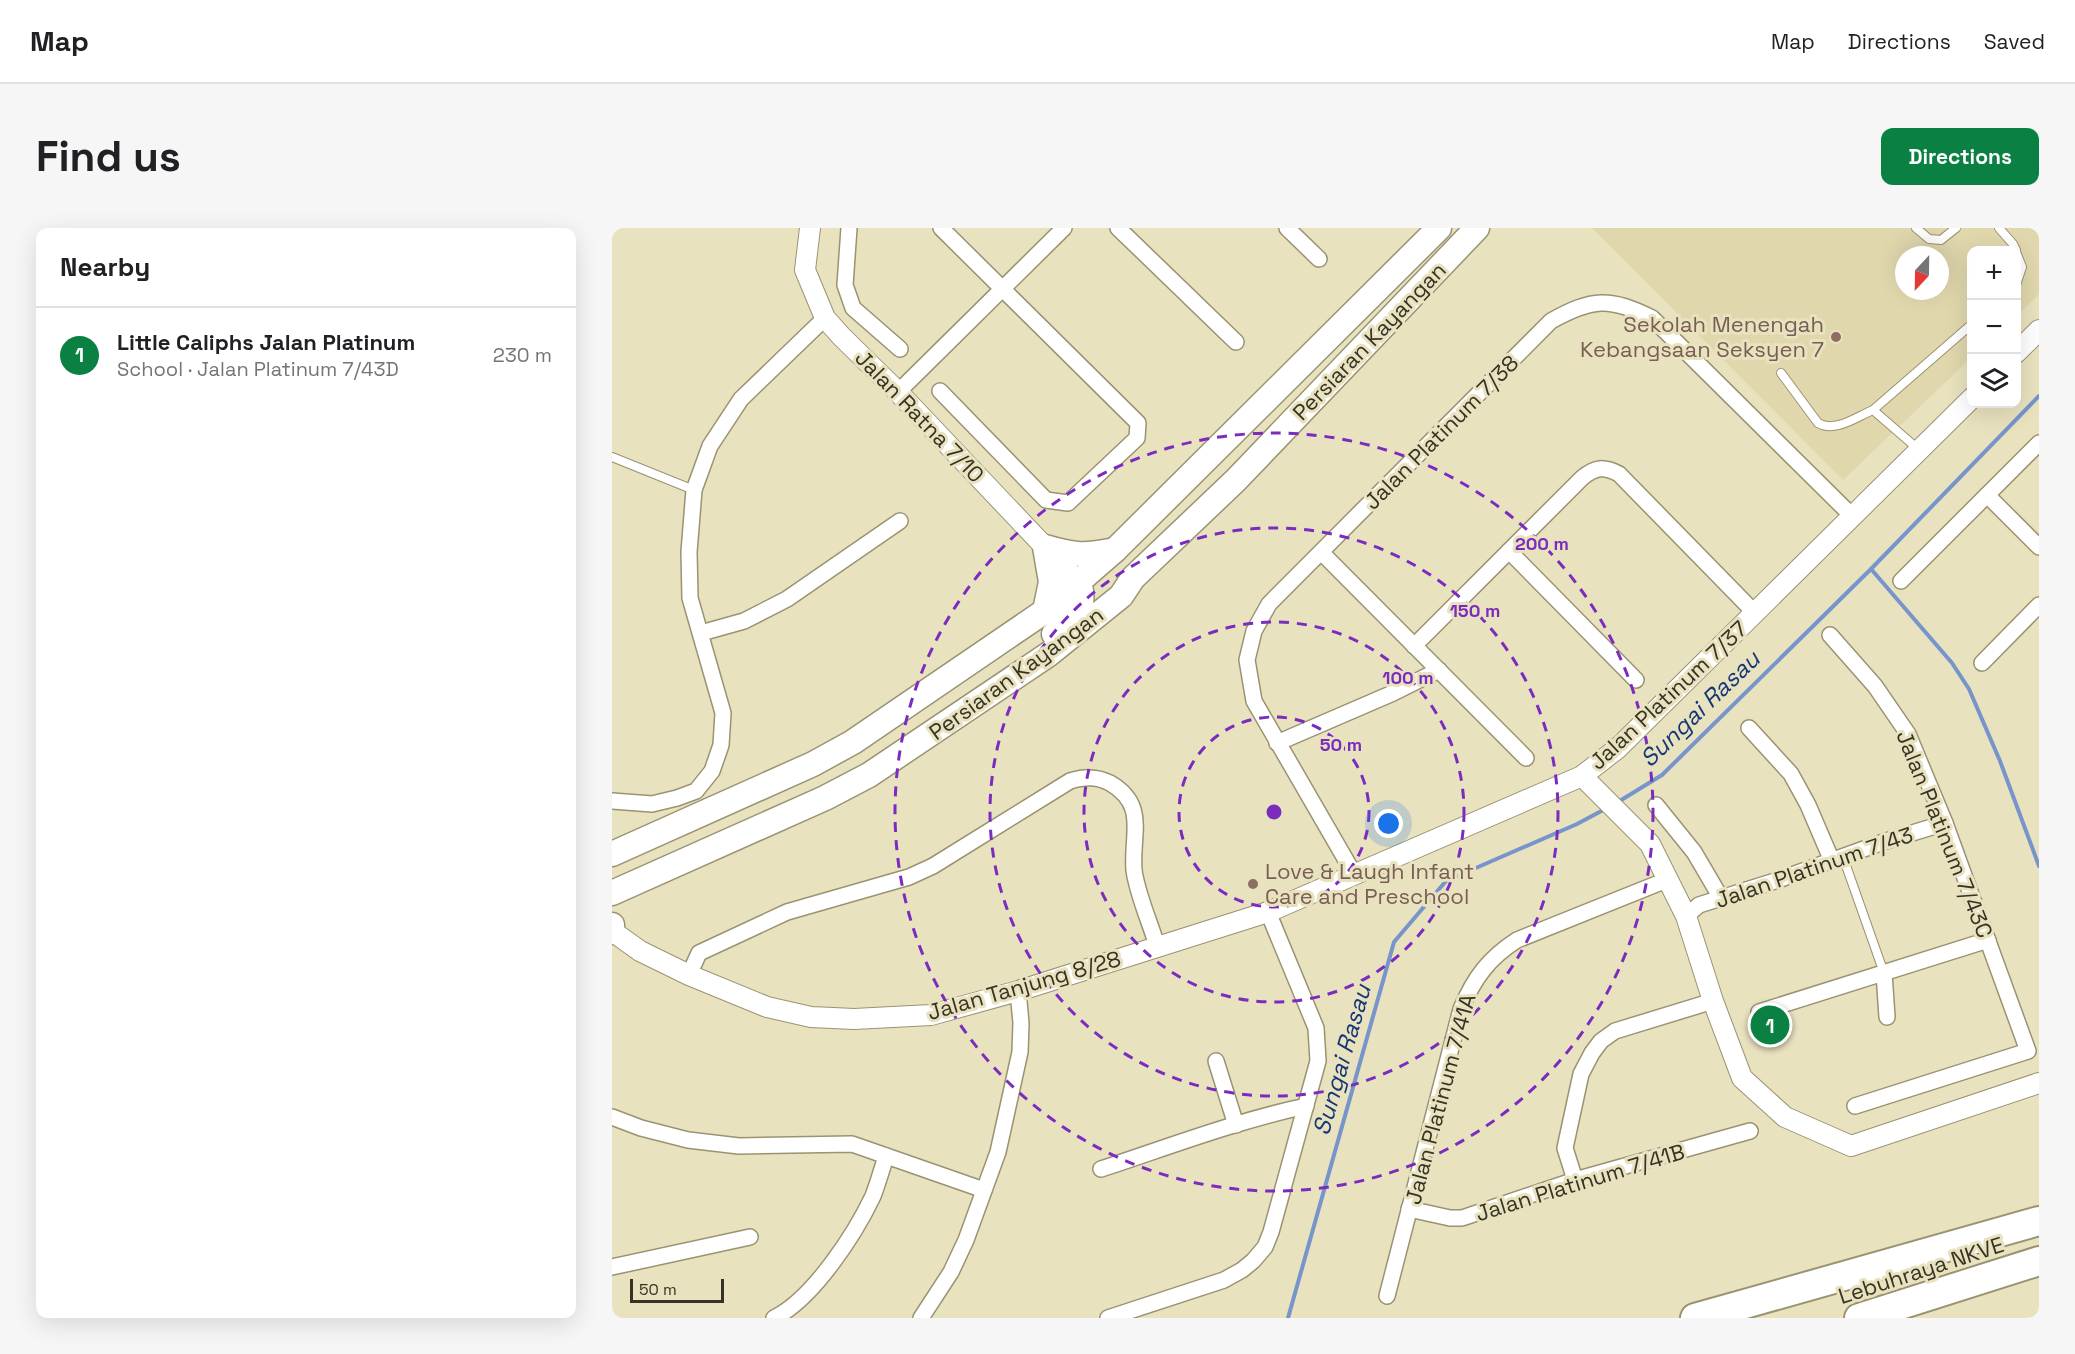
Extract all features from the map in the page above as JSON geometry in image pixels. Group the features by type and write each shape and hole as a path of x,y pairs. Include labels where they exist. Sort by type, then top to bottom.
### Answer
{"highway":[{"path":"1695,1318 2039,1221"},
{"name":"Lebuhraya NKVE","path":"1768,1318 2039,1233"},
{"name":"Lebuhraya NKVE","path":"1859,1318 2039,1262"},
{"path":"1906,1318 2039,1272"}],"main road":[{"name":"Persiaran Kayangan","path":"612,854 813,764 853,742 1045,611 1115,550 1439,228"},
{"name":"Persiaran Kayangan","path":"618,891 825,798 869,775 1085,627 1121,596 1133,578 1236,480 1477,228"},
{"path":"1045,611 1051,582 1046,547 1086,556 1115,550"},
{"path":"1079,583 1096,588 1106,588 1133,578"},
{"path":"1010,680 1081,608 1084,599 1079,583"},
{"path":"612,926 618,891"}],"street":[{"name":"Jalan Ratna 7/10","path":"810,228 805,270 825,318 1079,583"},
{"path":"849,228 845,285 853,308 900,349"},
{"path":"940,391 1046,500 1068,503 1137,438 1138,423 941,228"},
{"path":"898,392 1064,228"},
{"path":"1118,228 1236,342"},
{"path":"1287,228 1319,259"},
{"name":"Jalan Platinum 7/38","path":"1354,874 1254,701 1247,660 1254,631 1269,604 1551,321 1593,303 1611,303 1634,309 1652,318 1852,516"},
{"path":"612,801 651,804 677,798 696,791 712,771 721,745 723,713 690,598 689,552 694,490 710,446 741,399 825,318"},
{"path":"2021,348 2039,330"},
{"name":"Jalan Platinum 7/37","path":"1268,912 1582,776 1618,748 1967,402"},
{"path":"1901,581 2039,443"},
{"path":"1414,646 1592,469 1608,468 1618,474 1755,613"},
{"path":"1987,495 2039,546"},
{"path":"701,633 744,621 787,599 900,522"},
{"path":"1509,551 1636,680"},
{"path":"1322,553 1526,758"},
{"path":"1982,663 2039,605"},
{"name":"Jalan Platinum 7/43C","path":"1830,635 1875,686 1908,734 1945,823 2028,1051 1855,1106"},
{"path":"1277,743 1393,693 1439,670"},
{"path":"1749,728 1791,774 1837,859"},
{"path":"689,975 699,953 787,912 909,877 933,866 1070,781 1084,776 1103,780 1122,790 1132,806 1136,824 1134,870 1157,946"},
{"path":"1582,776 1650,844 1686,916 1713,1001 1742,1078 1785,1117 1851,1146 2039,1083"},
{"path":"1656,805 1694,852 1721,898"},
{"name":"Jalan Platinum 7/43","path":"1686,916 1699,905 1945,823"},
{"name":"Jalan Platinum 7/41A","path":"1387,1296 1461,1009 1476,978 1499,952 1517,940 1669,879"},
{"path":"1108,1318 1224,1280 1253,1261 1265,1247 1271,1232 1318,1061 1316,1028 1268,912"},
{"name":"Jalan Tanjung 8/28","path":"612,926 640,951 689,975 767,1007 811,1017 854,1019 931,1015 1018,992 1268,912"},
{"path":"1759,1012 1988,940"},
{"path":"1884,973 1887,1017"},
{"path":"921,1318 951,1272 966,1240 998,1152 1020,1052 1021,1023 1018,992"},
{"path":"1575,1180 1565,1148 1581,1074 1601,1041 1615,1031 1713,1001"},
{"path":"1216,1061 1236,1125"},
{"path":"1101,1169 1277,1112 1306,1106"},
{"path":"612,1117 641,1128 688,1140 739,1146 852,1144 984,1190"},
{"name":"Jalan Platinum 7/41B","path":"1409,1209 1449,1218 1462,1218 1575,1180 1750,1131"},
{"path":"774,1318 800,1301 830,1265 852,1233 873,1195 886,1156"},
{"path":"612,1267 750,1237"}],"lane":[{"path":"1916,228 1929,239 1941,240 1956,228"},
{"path":"1999,228 2014,246"},
{"path":"1781,373 1818,423 1825,427 1833,427 1873,410 1967,328"},
{"path":"1873,410 1919,450"},
{"path":"612,457 694,490"},
{"path":"1837,859 1884,973"}],"shaded area":[{"name":"Sekolah Menengah Kebangsaan Seksyen 7","path":"1592,228 2039,228 2039,294 2021,312 2021,246 1967,246 1967,362 1843,480"}],"waterway":[{"name":"Sungai Rasau","path":"1618,802 1662,775 1871,569 2039,396"},
{"path":"1871,569 1952,663 1969,689 2000,761 2039,866"},
{"name":"Sungai Rasau","path":"1288,1318 1394,942 1446,881 1577,824 1607,808"}],"place":[{"name":"Sekolah Menengah Kebangsaan Seksyen 7","path":"1836,337"},
{"name":"Love & Laugh Infant Care and Preschool","path":"1253,884"},
{"name":"Little Caliphs Jalan Platinum","path":"1770,1025"}]}
